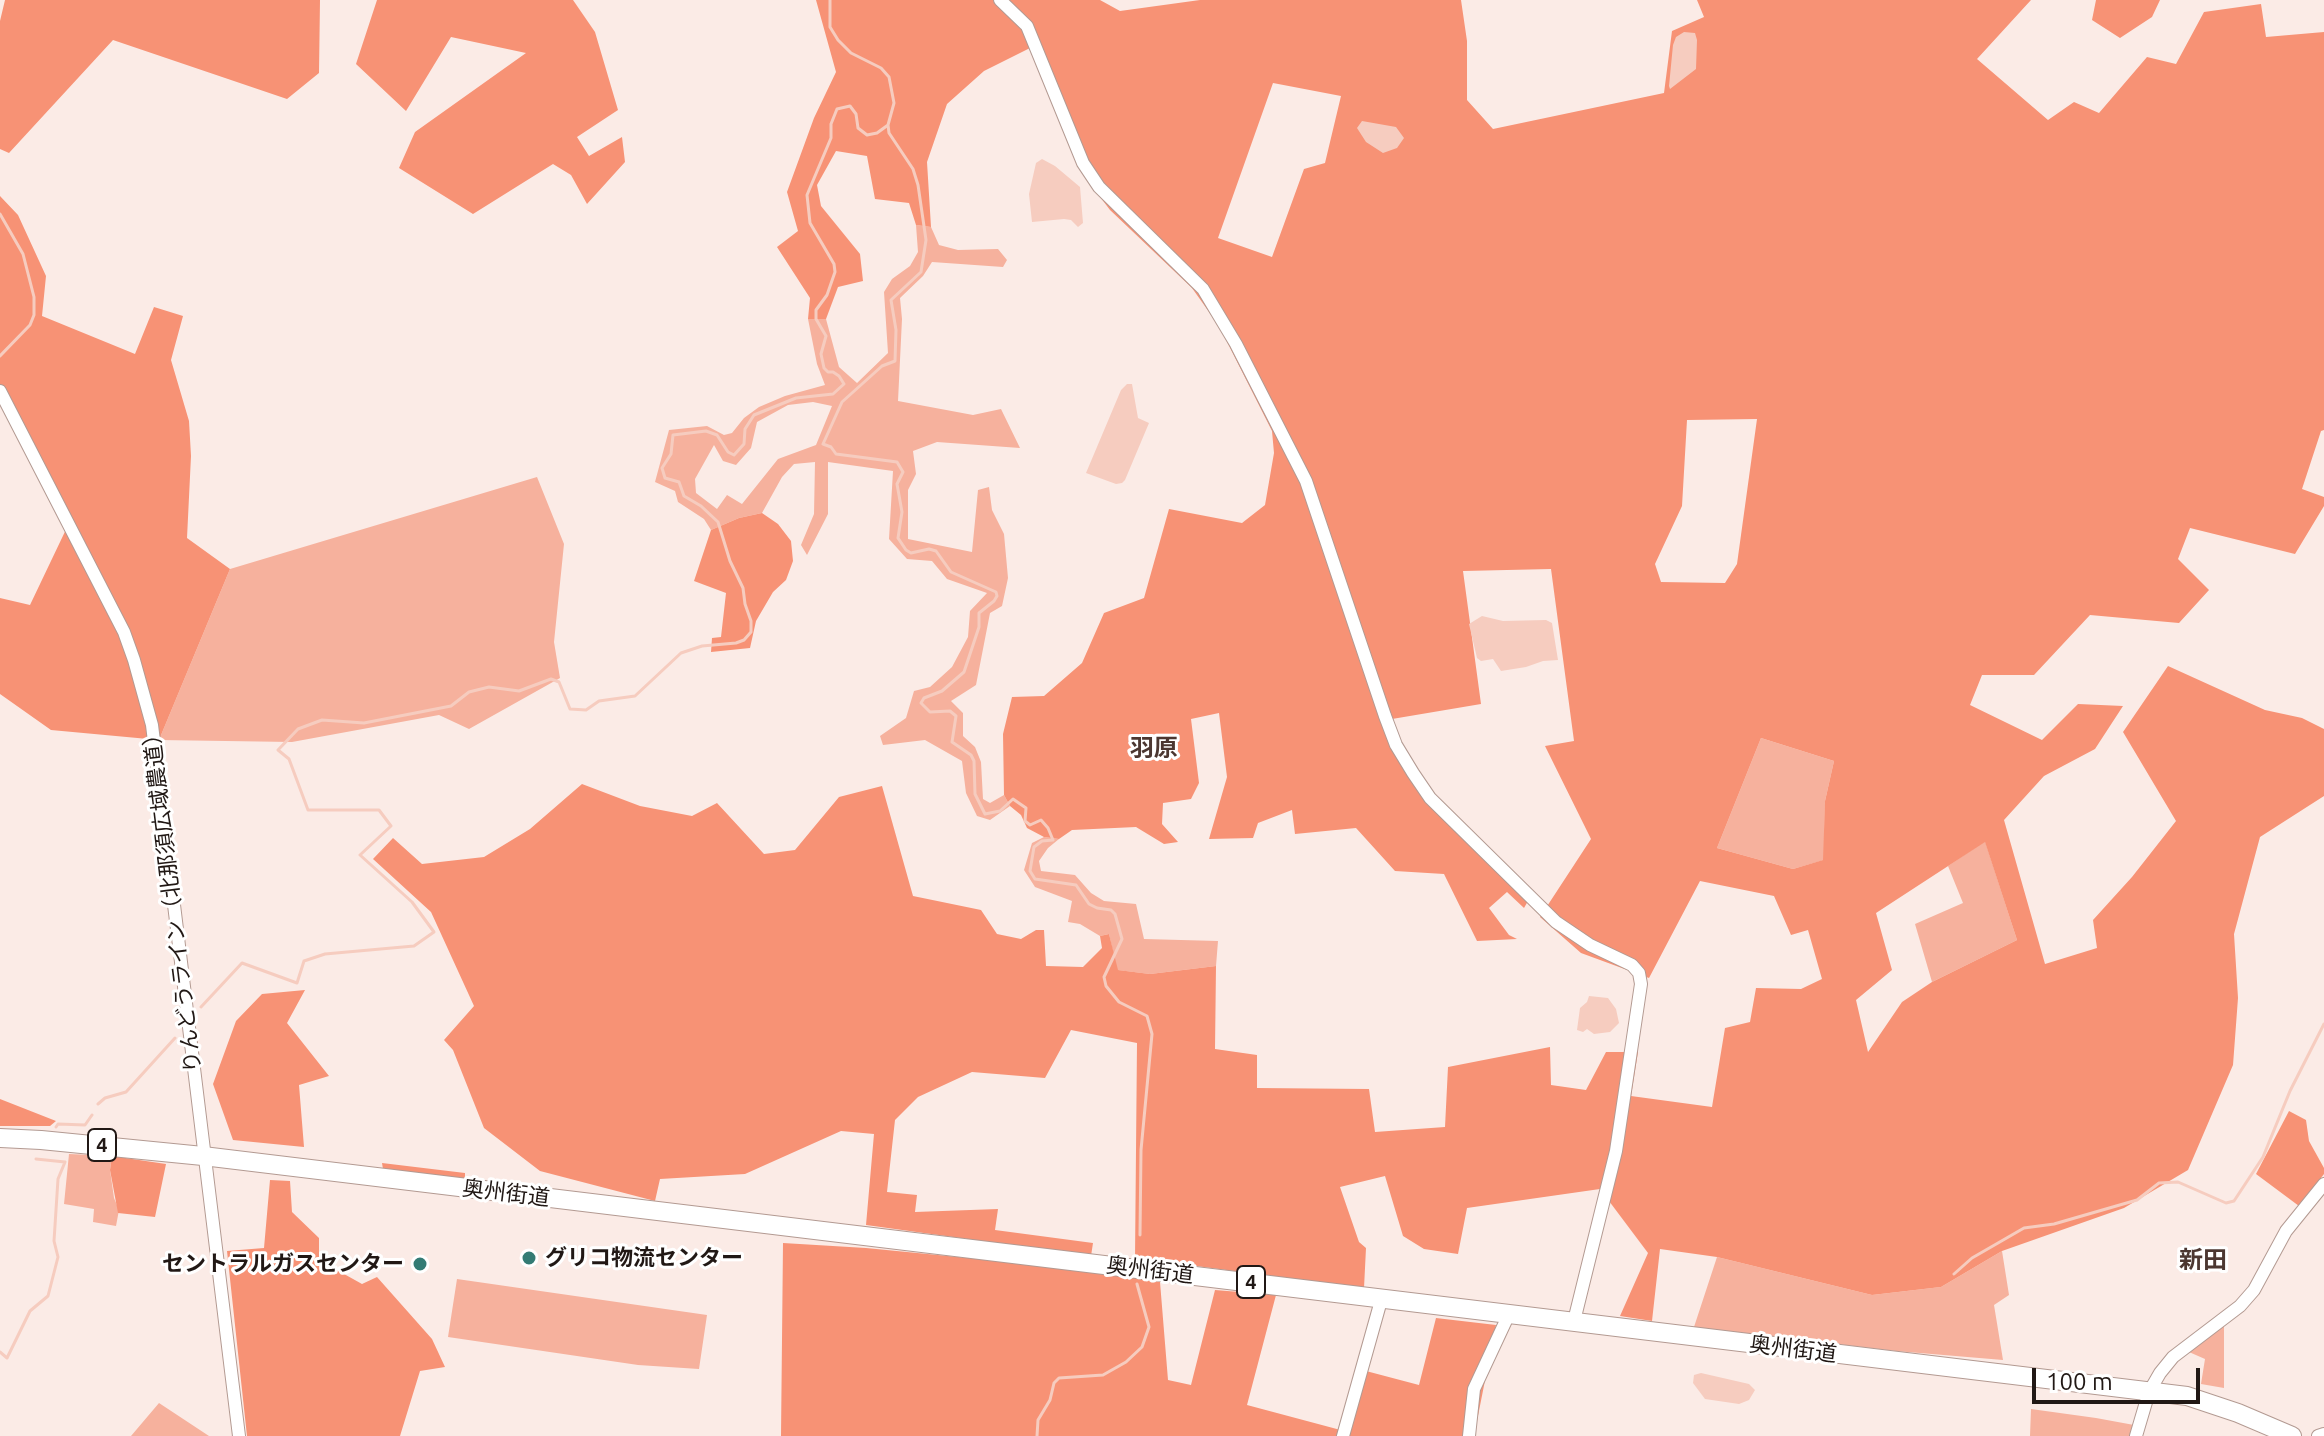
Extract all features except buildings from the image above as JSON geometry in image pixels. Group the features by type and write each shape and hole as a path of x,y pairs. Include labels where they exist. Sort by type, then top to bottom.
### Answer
{"highway":[{"name":"奥州街道","path":"0,1138 203,1156 2187,1396 2213,1403 2292,1436"}],"street":[{"path":"1000,0 1027,26 1083,163 1099,187 1203,289 1236,344 1306,481 1385,716 1396,745 1413,773 1430,798 1556,922 1590,945 1632,965 1639,973 1641,984 1637,1017 1616,1151 1574,1321"},
{"name":"りんどうライン（北那須広域農道）","path":"0,391 124,632 143,688 157,759 239,1436"},
{"path":"2136,1436 2149,1392 2173,1357 2240,1306 2254,1290 2286,1231 2324,1184"},
{"path":"1343,1436 1382,1297"},
{"path":"1469,1436 1474,1389 1509,1314"},
{"path":"2318,1436 2324,1434"}],"shaded area":[{"path":"5,0 320,0 319,73 287,99 113,40 9,153 0,149 0,21"},
{"path":"377,0 573,0 595,32 618,110 577,137 589,156 622,137 625,162 587,204 571,175 553,164 473,214 399,168 415,132 526,53 451,37 406,111 356,64"},
{"path":"816,0 1100,0 1120,11 1200,0 1461,0 1467,41 1467,100 1493,129 1664,93 1672,31 1704,17 1697,0 2031,0 1977,59 2048,120 2074,102 2099,113 2147,57 2176,64 2204,12 2261,4 2266,37 2324,32 2324,430 2321,431 2302,489 2324,497 2324,506 2295,554 2190,528 2178,559 2209,590 2179,623 2090,615 2034,675 1982,675 1970,705 2042,740 2078,704 2123,706 2095,749 2044,776 2004,820 2045,964 2097,948 2093,920 2176,821 2123,732 2168,666 2265,710 2302,718 2324,729 2324,796 2260,837 2234,934 2238,998 2233,1065 2188,1170 2124,1208 2002,1251 1941,1287 1872,1295 1717,1257 1660,1249 1652,1321 1620,1316 1648,1253 1600,1189 1467,1208 1458,1254 1424,1249 1403,1236 1385,1176 1340,1187 1359,1242 1366,1248 1364,1288 1135,1258 1137,1043 1071,1030 1045,1078 972,1072 918,1097 895,1120 887,1192 917,1195 915,1212 998,1209 995,1230 1093,1243 1091,1256 866,1225 874,1134 841,1131 745,1174 660,1179 655,1201 540,1171 484,1128 453,1050 444,1040 474,1006 431,912 373,859 393,838 422,864 484,857 530,829 582,784 640,806 692,816 717,803 764,854 795,850 839,797 882,786 913,896 981,910 997,934 1021,939 1036,930 1044,930 1046,966 1083,967 1102,948 1100,936 1109,934 1118,970 1150,974 1216,966 1215,1049 1257,1055 1257,1088 1369,1089 1375,1132 1445,1127 1448,1067 1550,1047 1551,1085 1586,1090 1606,1052 1638,1052 1631,1096 1712,1107 1725,1028 1750,1022 1756,988 1801,989 1822,979 1808,930 1791,935 1774,896 1700,881 1649,978 1581,953 1540,917 1591,839 1545,746 1574,741 1551,569 1463,571 1481,704 1392,719 1394,746 1428,799 1528,901 1524,908 1507,892 1489,908 1509,935 1517,939 1477,941 1444,874 1395,871 1356,828 1295,834 1292,810 1258,823 1253,838 1209,839 1227,777 1219,713 1191,719 1199,783 1191,799 1163,803 1162,824 1178,842 1164,844 1136,827 1072,830 1059,839 1044,837 1027,828 1021,815 1010,806 1004,795 1003,734 1012,697 1044,696 1082,663 1104,613 1144,598 1169,509 1242,523 1265,505 1274,453 1272,431 1219,326 1192,288 1110,210 1082,173 1030,48 984,71 947,104 927,162 931,227 916,225 909,203 875,199 867,156 836,151 817,185 821,206 860,254 863,281 838,287 826,319 808,319 810,298 777,247 798,231 787,192 814,118 836,72","holes":["1273,83 1341,96 1325,163 1304,169 1272,257 1218,238","1757,419 1737,564 1725,583 1661,582 1655,564 1682,506 1687,420","1761,738 1834,761 1825,801 1823,860 1793,869 1717,848","1985,842 2017,940 1932,982 1902,1002 1868,1052 1856,1000 1892,970 1876,913"]},
{"path":"2096,0 2160,0 2152,17 2120,38 2092,20"},
{"path":"1684,32 1695,33 1696,69 1670,89 1673,45 1676,37"},
{"path":"1362,121 1396,127 1404,138 1397,148 1383,153 1366,142 1357,128"},
{"path":"1042,159 1080,187 1083,223 1078,227 1071,220 1064,219 1032,222 1029,194 1036,163"},
{"path":"0,196 18,215 46,276 42,316 135,354 154,307 183,316 171,360 189,421 191,456 187,538 230,569 159,740 51,730 0,694 0,598 30,605 71,519 0,395"},
{"path":"916,225 931,227 939,245 958,250 998,249 1007,260 1003,267 932,262 923,276 900,298 902,319 898,401 973,415 1001,409 1020,448 937,442 913,451 916,474 908,490 908,539 972,552 978,490 989,487 992,510 1004,534 1008,578 1002,606 990,613 976,685 951,701 963,713 963,736 975,747 981,762 983,799 990,803 1004,795 1010,806 990,820 977,816 966,793 962,761 925,740 883,745 880,736 906,718 914,691 930,687 952,667 968,637 970,611 987,593 947,579 932,561 907,559 889,539 893,471 828,462 828,514 807,555 801,545 814,514 815,462 794,464 782,477 762,513 739,518 711,530 704,519 678,502 675,491 655,482 669,430 707,426 724,435 732,433 744,418 759,407 825,385 817,364 808,319 826,319 839,367 857,383 888,353 884,292 892,279 910,266 918,252","holes":["813,402 832,406 816,445 778,459 742,504 727,495 717,509 696,493 695,479 714,445 723,461 736,465 751,448 757,422 788,405"]},
{"path":"1132,384 1138,418 1149,423 1125,480 1116,484 1086,473 1121,390"},
{"path":"537,477 564,544 554,642 560,678 469,729 439,715 292,742 159,740 230,569"},
{"path":"762,513 778,524 791,541 793,561 786,580 773,592 756,621 750,648 711,652 712,638 721,637 726,593 694,581 711,530 739,518"},
{"path":"1482,616 1503,621 1546,620 1552,623 1558,660 1501,671 1493,659 1481,661 1477,658 1469,624"},
{"path":"1761,738 1834,761 1825,801 1824,860 1793,869 1717,848"},
{"path":"1044,837 1059,839 1039,861 1041,871 1075,875 1091,893 1104,901 1136,904 1144,939 1218,941 1216,966 1150,974 1117,970 1109,934 1100,936 1080,924 1068,922 1072,901 1035,887 1024,870 1032,843"},
{"path":"1985,841 2017,940 1932,982 1915,924 1963,903 1948,866"},
{"path":"305,990 287,1023 329,1076 299,1085 304,1147 233,1140 213,1084 236,1021 262,994"},
{"path":"1589,996 1608,998 1616,1009 1619,1023 1610,1032 1594,1034 1587,1029 1583,1032 1577,1030 1580,1008"},
{"path":"0,1099 56,1121 50,1126 0,1126"},
{"path":"2289,1111 2306,1120 2309,1141 2324,1168 2324,1174 2299,1206 2256,1174"},
{"path":"69,1154 112,1156 110,1170 119,1210 116,1226 93,1222 94,1209 64,1204"},
{"path":"112,1156 166,1164 155,1217 118,1213 110,1170"},
{"path":"382,1163 465,1173 465,1179 383,1169"},
{"path":"270,1180 290,1181 292,1212 319,1238 319,1260 362,1284 377,1277 432,1339 445,1367 420,1371 400,1436 247,1436 227,1251 264,1248"},
{"path":"783,1243 1091,1270 1160,1282 1168,1380 1191,1385 1215,1290 1276,1295 1247,1405 1348,1432 1366,1371 1419,1385 1436,1318 1496,1325 1474,1436 781,1436"},
{"path":"2002,1251 2009,1295 1994,1305 2003,1360 1896,1351 1694,1327 1717,1257 1872,1295 1941,1287"},
{"path":"457,1279 707,1315 699,1369 638,1365 448,1337"},
{"path":"2224,1324 2224,1388 2201,1384 2205,1359 2189,1352"},
{"path":"1701,1373 1749,1384 1755,1390 1749,1400 1739,1404 1705,1399 1693,1383 1694,1375"},
{"path":"159,1403 209,1436 131,1436"},
{"path":"2031,1409 2134,1425 2129,1436 2030,1436"}],"waterway":[{"path":"830,0 830,27 838,40 851,53 881,68 889,77 894,103 889,133 913,169 926,240 921,272 891,300 896,330 895,361 882,366 842,402 823,444 831,447 836,454 897,462 903,472 897,484 902,512 898,538 906,550 911,553 929,549 936,551 951,572 996,592 994,601 979,613 979,627 964,672 942,691 924,698 921,703 930,712 950,711 956,716 952,742 971,755 974,761 975,794 985,814 1000,811 1013,799 1026,808 1025,821 1030,825 1041,820 1048,828 1053,840 1042,841 1034,847 1030,871 1035,879 1076,885 1089,904 1115,914 1122,939 1104,977 1106,986 1119,1002 1147,1016 1152,1034 1141,1150 1140,1235"},
{"path":"201,1007 242,963 297,983 304,961 325,954 414,946 434,932 412,902 360,855 391,826 379,810 308,810 289,759 278,750 298,729 322,720 364,723 451,706 469,692 489,687 519,691 551,679 559,682 570,709 586,710 599,701 635,696 681,653 702,646 736,643 751,632 743,588 730,561 718,522 684,496 679,482 665,478 662,468 671,454 673,435 706,431 717,435 728,452 734,455 744,444 745,429 754,415 796,398 833,394 844,384 839,376 824,368 821,354 826,336 816,319 816,310 827,295 835,272 834,264 810,223 807,195 831,138 831,124 837,109 850,106 856,114 858,128 867,135 877,133 888,125"},
{"path":"0,214 23,254 34,297 34,315 30,325 0,356"},
{"path":"1954,1274 1972,1258 2024,1228 2054,1224 2137,1200 2159,1183 2178,1182 2226,1203 2234,1201 2263,1157 2290,1091 2324,1024"},
{"path":"98,1104 105,1098 126,1092 175,1038"},
{"path":"56,1127 58,1124 85,1125 92,1115"},
{"path":"0,1352 7,1358 30,1311 48,1296 58,1257 54,1241 58,1179 65,1162 36,1159"},
{"path":"1037,1436 1038,1420 1059,1378 1103,1375 1126,1362 1142,1347 1149,1327 1137,1284"}],"place":[{"name":"グリコ物流センター","path":"529,1258"},
{"name":"セントラルガスセンター","path":"420,1264"}],"district":[{"name":"羽原","path":"1154,748"},
{"name":"新田","path":"2203,1260"}]}
